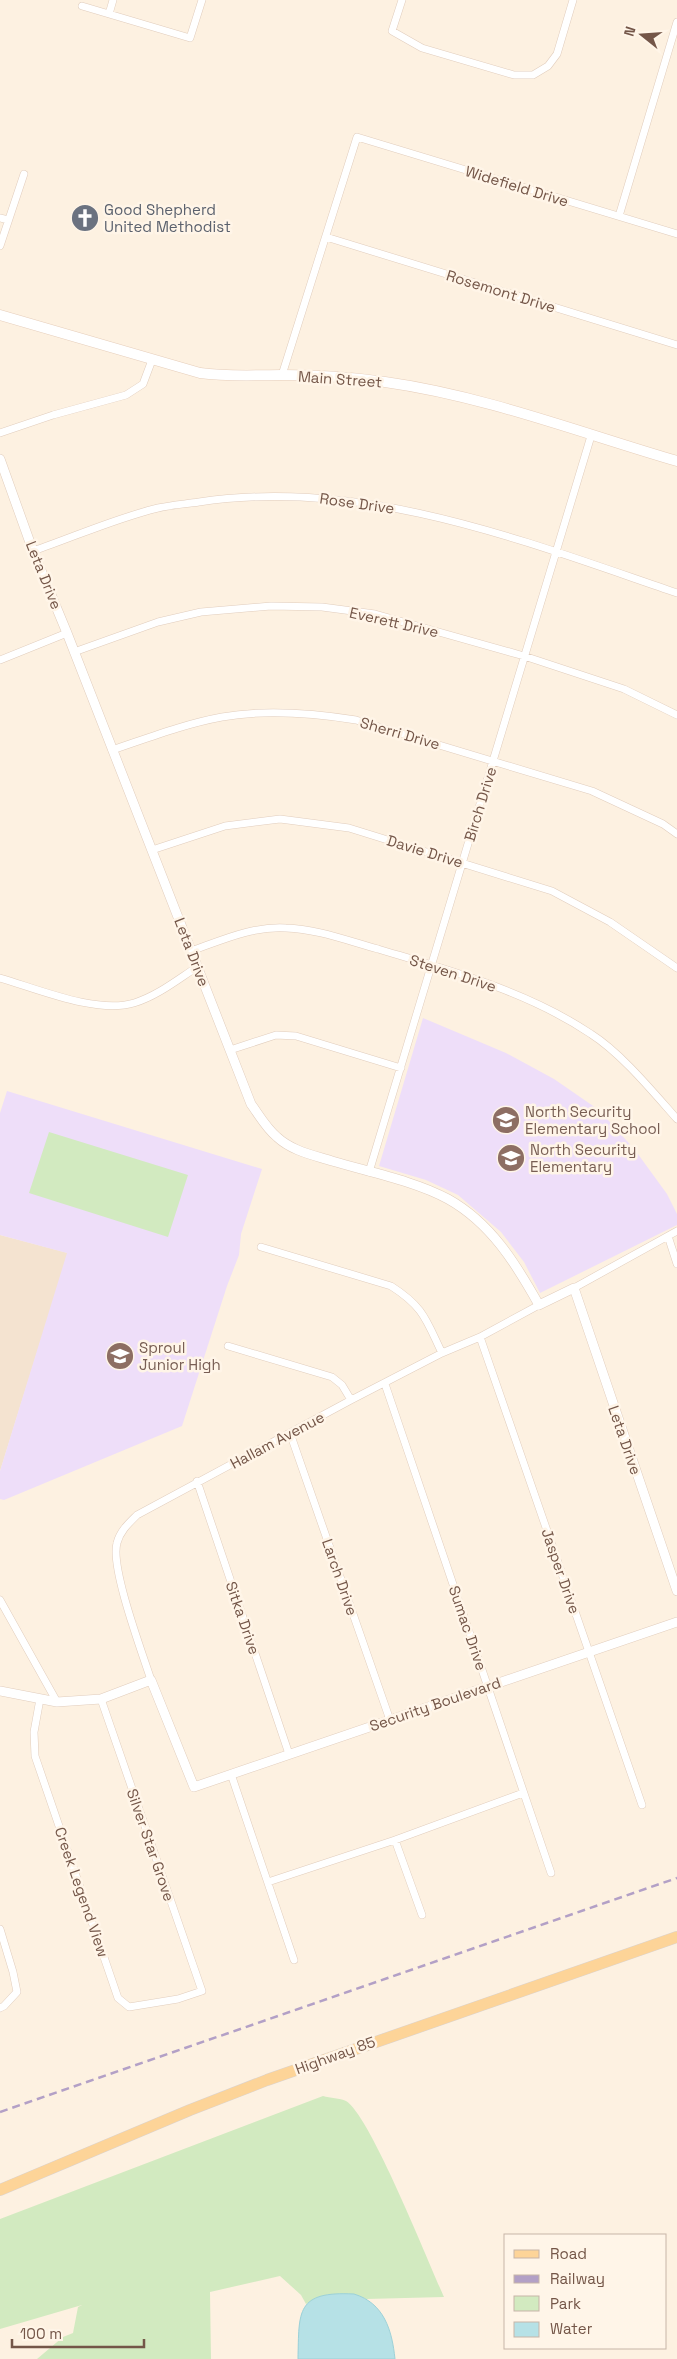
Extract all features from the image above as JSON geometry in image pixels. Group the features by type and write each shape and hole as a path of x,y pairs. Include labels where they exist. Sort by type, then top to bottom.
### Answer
{"main road":[{"name":"Main Street","path":"0,314 152,360 208,374 350,378 437,391 677,461"},
{"name":"Highway 85","path":"0,2190 190,2110 267,2080 677,1937"}],"street":[{"path":"108,14 113,0"},
{"path":"82,6 190,38 202,0"},
{"path":"402,0 392,31 422,48 514,75 532,75 548,66 557,54 573,0"},
{"path":"619,216 677,22"},
{"name":"Widefield Drive","path":"326,237 357,137 677,234"},
{"path":"0,246 24,174"},
{"path":"0,218 8,220"},
{"path":"282,375 326,237"},
{"name":"Rosemont Drive","path":"326,237 677,345"},
{"path":"0,433 53,415 126,395 143,384 152,360"},
{"name":"Birch Drive","path":"369,1172 591,436"},
{"name":"Leta Drive","path":"0,459 33,551 67,633 251,1104 277,1137 298,1150 429,1191 466,1211 501,1246 520,1271 538,1306"},
{"name":"Rose Drive","path":"33,551 158,508 228,497 296,496 358,501 430,515 555,552 677,593"},
{"name":"Everett Drive","path":"74,652 158,622 201,612 271,606 322,607 375,614 524,656 624,689 677,715"},
{"path":"0,660 67,633"},
{"name":"Sherri Drive","path":"112,750 181,726 224,717 271,713 320,715 356,720 592,791 663,824 677,834"},
{"name":"Davie Drive","path":"152,850 225,826 280,819 349,828 552,891 610,922 677,968"},
{"name":"Steven Drive","path":"191,951 242,932 262,928 311,930 431,965 530,999 592,1034 639,1077 677,1119"},
{"path":"0,978 98,1007 117,1007 152,996 197,967"},
{"path":"230,1050 276,1035 296,1036 401,1068"},
{"name":"Hallam Avenue","path":"194,1787 151,1680 116,1566 117,1544 123,1529 137,1514 197,1481 442,1353 480,1337 677,1231"},
{"path":"668,1236 677,1264"},
{"path":"261,1248 391,1286 406,1296 421,1310 442,1353"},
{"name":"Leta Drive","path":"574,1288 677,1591"},
{"name":"Jasper Drive","path":"480,1337 642,1805"},
{"path":"228,1346 332,1377 342,1385 351,1400"},
{"name":"Sumac Drive","path":"385,1384 551,1873"},
{"name":"Larch Drive","path":"290,1433 390,1720"},
{"name":"Sitka Drive","path":"197,1481 289,1754"},
{"path":"0,1600 57,1702"},
{"name":"Security Boulevard","path":"194,1787 677,1622"},
{"path":"0,1691 57,1702 101,1699 151,1680"},
{"name":"Creek Legend View","path":"40,1699 34,1732 35,1756 118,1998 129,2007 178,1999 202,1990"},
{"name":"Silver Star Grove","path":"101,1699 202,1990"},
{"path":"230,1774 294,1960"},
{"path":"268,1882 395,1840 523,1793"},
{"path":"395,1840 422,1915"},
{"path":"0,1929 17,1992 0,2008"}],"shaded area":[{"name":"North Security Elementary","path":"423,1018 506,1053 554,1079 599,1110 635,1150 667,1194 677,1214 677,1225 540,1293 524,1262 501,1232 458,1195 426,1180 379,1166"},
{"name":"Sproul Junior High","path":"7,1091 262,1169 241,1234 239,1255 227,1286 182,1426 4,1500 0,1499 0,1471 67,1253 0,1235 0,1113"},
{"path":"0,1235 68,1253 0,1471"}],"green space":[{"path":"49,1132 188,1175 168,1237 29,1193"},
{"path":"323,2096 346,2101 356,2112 369,2133 384,2160 444,2297 366,2299 345,2296 319,2299 306,2304 301,2295 280,2276 210,2292 211,2359 37,2359 63,2337 73,2333 78,2307 82,2305 0,2329 0,2219"}],"water":[{"path":"354,2294 373,2304 385,2319 392,2338 395,2359 298,2359 299,2328 305,2307 311,2301 321,2296"}],"railway":[{"path":"0,2112 677,1878"}],"place":[{"name":"Good Shepherd United Methodist","path":"85,218"},
{"name":"North Security Elementary School","path":"506,1120"},
{"name":"North Security Elementary","path":"511,1158"},
{"name":"Sproul Junior High","path":"120,1356"}]}
